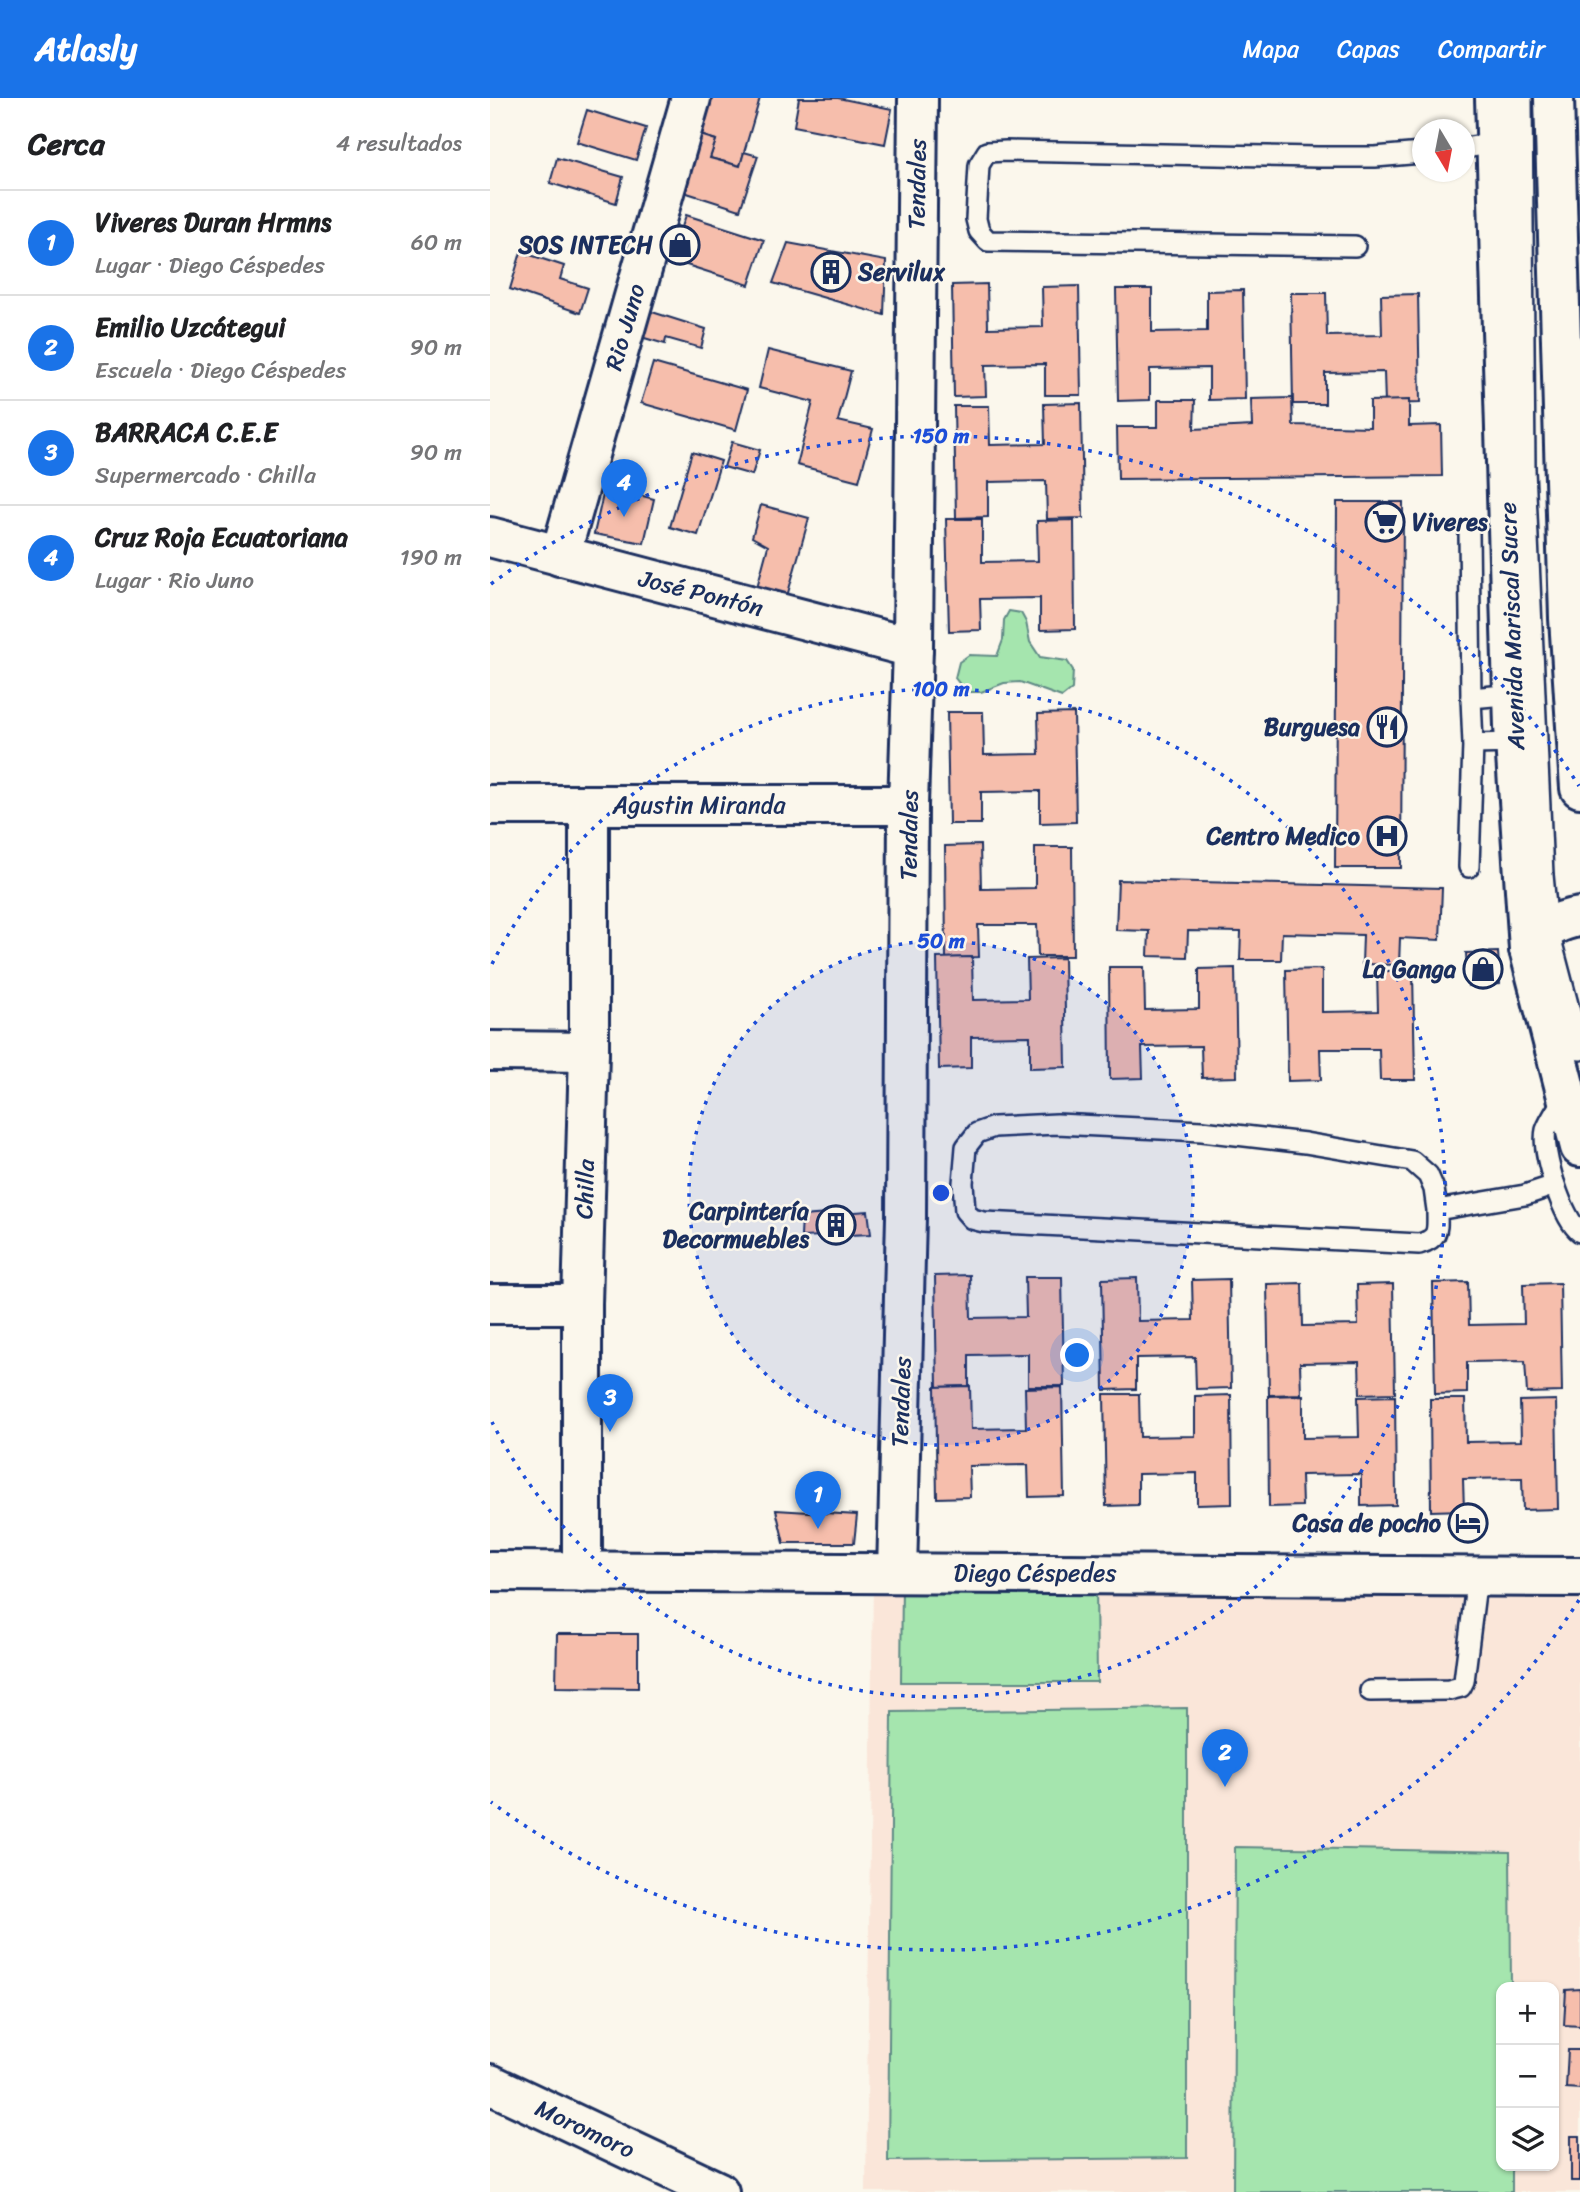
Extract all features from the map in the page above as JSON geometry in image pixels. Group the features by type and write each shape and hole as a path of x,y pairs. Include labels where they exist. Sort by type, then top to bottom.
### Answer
{"street":[{"name":"Rio Juno","path":"559,556 691,98"},
{"name":"Tendales","path":"897,1573 906,1217 908,805 913,648 918,98"},
{"name":"Avenida Mariscal Sucre","path":"1495,98 1481,146 1516,743 1552,931 1565,1096 1580,1147"},
{"path":"1554,98 1569,618 1580,788"},
{"name":"José Pontón","path":"490,537 913,648"},
{"name":"Agustin Miranda","path":"490,805 908,805"},
{"name":"Chilla","path":"582,1572 582,1304 589,1052 589,806"},
{"path":"490,1051 589,1052"},
{"path":"490,1304 582,1304"},
{"name":"Diego Céspedes","path":"490,1571 1580,1577"},
{"name":"Moromoro","path":"490,2084 699,2187"}],"lane":[{"path":"1522,98 1525,470 1543,875 1552,931 1580,1050"},
{"path":"1354,246 988,241 979,231 976,219 979,165 987,152 1006,151 1318,157 1412,154"},
{"path":"1469,532 1473,744 1469,867"},
{"path":"1471,698 1514,694"},
{"path":"1473,744 1516,743"},
{"path":"1565,1096 1546,1131 1546,1153 1555,1185 1573,1227 1580,1232"},
{"path":"1057,1124 1202,1131 1305,1143 1412,1161 1428,1175 1434,1189 1437,1210 1437,1232 1431,1240 1419,1244 984,1222 972,1219 965,1211 963,1183 967,1147 977,1133 994,1127 1057,1124"},
{"path":"1437,1210 1525,1195 1555,1185"},
{"path":"1370,1691 1450,1690 1461,1687 1464,1681 1477,1576"}],"shaded area":[{"path":"873,1577 1580,1586 1580,2192 866,2192"}],"green space":[{"path":"1009,611 1021,613 1026,622 1030,642 1040,657 1067,661 1073,670 1072,689 1062,697 1020,682 1004,683 981,692 966,692 955,678 959,662 969,655 997,656 1003,640 1004,620"},
{"path":"1096,1581 1097,1682 901,1682 902,1582"},
{"path":"1187,1708 1187,2158 888,2161 892,1712"},
{"path":"1235,1847 1510,1852 1511,1982 1496,1982 1496,2171 1512,2171 1512,2192 1233,2192"}],"building":[{"path":"710,98 760,98 740,166 710,158 716,140 700,135"},
{"path":"799,98 838,98 892,109 885,144 794,126"},
{"path":"587,110 646,128 636,160 577,142"},
{"path":"700,135 716,140 710,158 740,166 744,152 758,156 740,210 684,192"},
{"path":"557,158 623,177 616,203 550,183"},
{"path":"686,215 764,240 749,285 671,260"},
{"name":"Servilux","path":"788,243 886,261 884,315 773,283"},
{"path":"521,252 564,266 560,279 588,288 580,313 510,289"},
{"path":"987,284 988,328 1043,327 1042,287 1079,286 1081,395 1045,395 1045,364 985,365 986,396 954,397 952,285"},
{"path":"1116,289 1152,289 1152,332 1207,331 1207,291 1243,290 1245,399 1209,400 1209,368 1150,369 1150,400 1118,401"},
{"path":"1291,293 1326,293 1327,336 1382,335 1381,295 1418,294 1420,403 1385,404 1384,372 1325,373 1325,404 1293,404"},
{"path":"649,311 706,329 701,348 666,338 665,344 641,337"},
{"path":"768,350 851,371 838,421 873,429 859,481 797,465 813,402 759,388"},
{"path":"653,363 747,390 736,430 641,403"},
{"path":"1292,398 1293,425 1370,427 1370,401 1409,400 1409,426 1441,425 1442,476 1118,479 1117,427 1158,427 1158,400 1195,400 1194,429 1252,426 1251,399"},
{"path":"1081,403 1083,518 1047,519 1046,481 988,482 988,517 956,518 954,406 989,406 990,445 1045,444 1044,404"},
{"path":"732,442 760,450 752,475 724,467"},
{"path":"692,452 721,461 698,535 670,527"},
{"path":"605,486 654,499 644,543 594,534"},
{"path":"1337,502 1403,502 1401,868 1335,868"},
{"path":"761,505 809,518 786,600 756,591 768,546 752,537"},
{"path":"946,519 982,519 982,562 1038,561 1037,521 1074,520 1075,629 1040,630 1040,598 980,599 981,630 949,631"},
{"path":"947,712 983,712 984,755 1039,754 1038,714 1074,713 1076,822 1040,823 1040,791 981,792 981,824 949,824"},
{"path":"980,845 981,889 1035,888 1035,847 1072,847 1073,956 1038,956 1037,925 978,925 979,957 946,958 945,846"},
{"path":"1118,880 1442,888 1440,940 1400,938 1399,965 1362,964 1363,935 1282,933 1281,960 1240,960 1241,932 1188,931 1187,957 1148,956 1149,931 1116,930"},
{"name":"La Ganga","path":"1498,952 1500,984 1468,986 1466,953"},
{"path":"972,957 973,1000 1028,999 1027,959 1064,958 1066,1067 1030,1068 1030,1036 971,1037 971,1068 939,1069 937,958"},
{"path":"1109,967 1144,967 1145,1010 1199,1009 1199,969 1235,968 1237,1077 1202,1078 1201,1046 1142,1047 1143,1078 1110,1079"},
{"path":"1322,969 1322,1012 1378,1011 1377,971 1413,971 1415,1080 1380,1080 1379,1049 1320,1049 1321,1080 1288,1081 1286,970"},
{"name":"Carpintería Decormuebles","path":"868,1211 871,1234 801,1237 802,1216"},
{"path":"970,1275 971,1318 1026,1317 1025,1277 1062,1277 1064,1386 1028,1386 1028,1354 969,1355 969,1386 937,1387 935,1276"},
{"path":"1137,1278 1138,1321 1193,1320 1192,1280 1229,1279 1231,1388 1196,1389 1195,1357 1136,1358 1136,1389 1104,1390 1102,1279"},
{"path":"1468,1282 1469,1325 1524,1324 1523,1284 1560,1283 1562,1392 1527,1393 1525,1361 1467,1362 1467,1393 1435,1394 1433,1283"},
{"path":"1302,1283 1303,1326 1358,1325 1357,1285 1393,1284 1395,1393 1360,1394 1359,1362 1300,1363 1301,1394 1269,1395 1267,1284"},
{"path":"970,1386 971,1429 1026,1428 1025,1388 1062,1387 1064,1496 1029,1497 1028,1465 969,1466 970,1497 937,1498 935,1387"},
{"path":"1104,1394 1139,1394 1140,1437 1195,1436 1195,1396 1231,1395 1232,1504 1197,1505 1197,1473 1138,1474 1138,1505 1106,1506"},
{"path":"1303,1395 1303,1438 1359,1437 1358,1397 1395,1396 1396,1505 1361,1506 1361,1474 1301,1475 1302,1506 1269,1507 1268,1396"},
{"path":"1430,1399 1465,1399 1466,1442 1521,1441 1520,1401 1556,1400 1558,1509 1523,1510 1522,1478 1463,1479 1464,1510 1431,1511"},
{"path":"776,1510 857,1515 854,1543 784,1543"},
{"path":"557,1634 638,1634 638,1688 556,1687"},
{"path":"1580,1989 1580,2026 1564,2025 1566,1990"},
{"path":"1568,2050 1580,2050 1580,2089 1566,2088"},
{"path":"1571,2136 1580,2136 1580,2181 1571,2181"}],"place":[{"name":"SOS INTECH","path":"680,245"},
{"name":"Servilux","path":"831,272"},
{"name":"Cruz Roja Ecuatoriana","path":"624,517"},
{"name":"Viveres","path":"1385,522"},
{"name":"Burguesa","path":"1387,727"},
{"name":"Centro Medico","path":"1387,836"},
{"name":"La Ganga","path":"1483,969"},
{"name":"Carpintería Decormuebles","path":"836,1225"},
{"name":"BARRACA C.E.E","path":"610,1432"},
{"name":"Casa de pocho","path":"1468,1523"},
{"name":"Viveres Duran Hrmns","path":"818,1529"},
{"name":"Emilio Uzcátegui","path":"1225,1787"}]}
